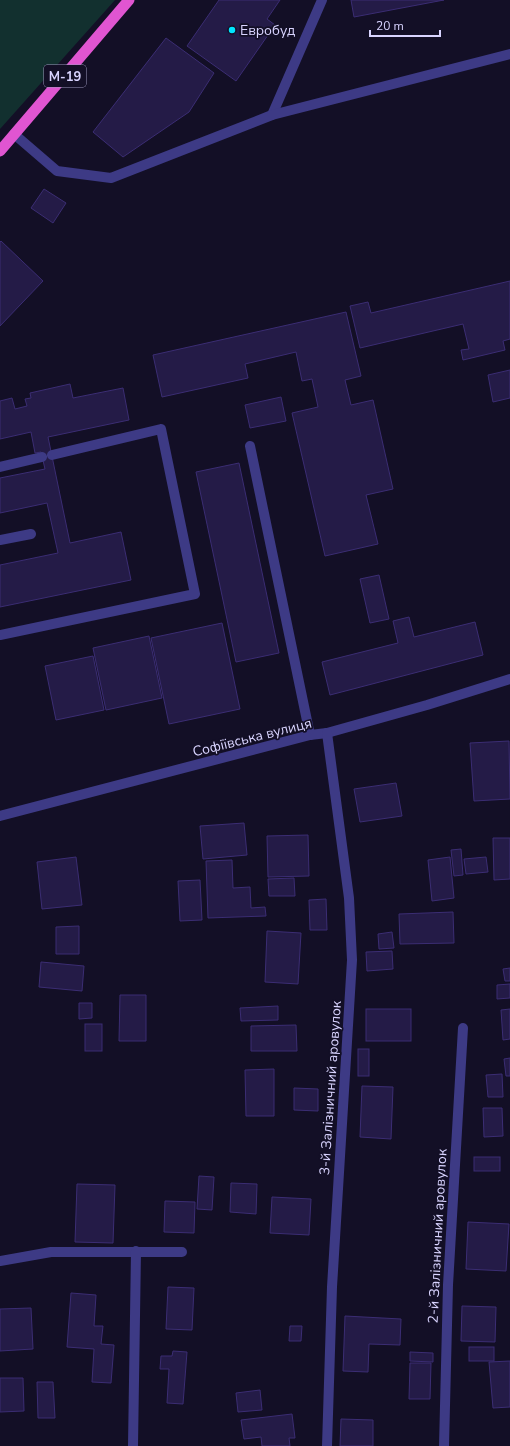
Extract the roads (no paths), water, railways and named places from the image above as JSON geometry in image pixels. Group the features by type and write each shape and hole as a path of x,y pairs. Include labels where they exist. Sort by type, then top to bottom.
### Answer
{"highway":[{"name":"М-19","path":"0,151 129,0"}],"street":[{"path":"272,115 322,0"},
{"path":"14,134 57,171 111,178 272,115 510,54"},
{"path":"0,634 195,594 161,430 52,455"},
{"path":"250,446 310,735"},
{"path":"0,467 42,457"},
{"path":"0,540 31,534"},
{"name":"Софіївська вулиця","path":"0,816 310,735 327,733 427,705 510,679"},
{"name":"3-й Залізничний аровулок","path":"327,733 349,898 352,960 332,1287 327,1446"},
{"name":"2-й Залізничний аровулок","path":"444,1446 448,1285 463,1028"},
{"path":"133,1446 136,1251"},
{"path":"0,1261 51,1252 182,1252"}],"place":[{"name":"Евробуд","path":"232,30"}]}
